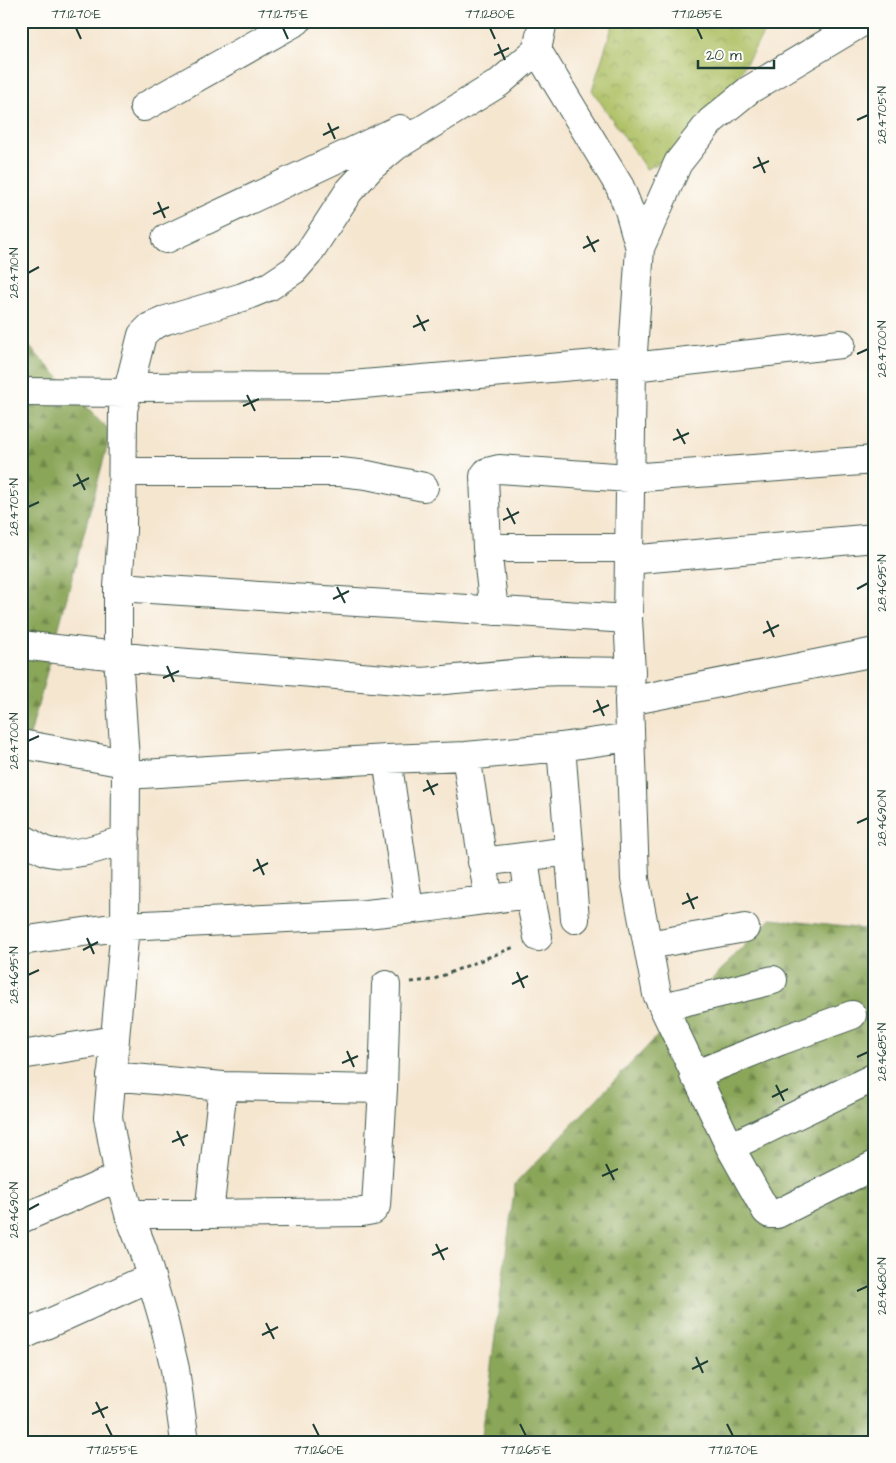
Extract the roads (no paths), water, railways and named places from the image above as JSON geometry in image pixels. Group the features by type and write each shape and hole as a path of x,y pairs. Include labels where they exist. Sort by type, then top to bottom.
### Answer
{"street":[{"path":"144,107 297,21"},
{"path":"185,1442 175,1369 143,1250 129,1214 119,1177 108,1117 125,926 126,769 118,655 123,410 142,335 150,327 166,320 244,297 270,286 294,270 308,254 349,192 385,155 396,146 499,83 537,50 543,21"},
{"path":"640,248 678,163 711,121 749,90 864,21"},
{"path":"537,50 620,187 640,248 632,364 629,478 628,619 631,672 629,701 635,878 657,994 730,1147 766,1211 774,1215 875,1165"},
{"path":"166,239 499,83"},
{"path":"21,392 340,386 632,364 841,344"},
{"path":"494,611 487,548 484,476 487,472 499,469 629,478 875,460"},
{"path":"123,472 340,472 367,475 424,487"},
{"path":"487,548 629,554 875,538"},
{"path":"118,587 628,619"},
{"path":"21,645 217,665 422,682 535,672 631,672"},
{"path":"629,701 875,652"},
{"path":"21,744 126,769 466,756 561,747 630,736"},
{"path":"561,747 575,919"},
{"path":"466,756 489,900"},
{"path":"387,759 409,909"},
{"path":"21,838 47,852 62,854 86,852 126,839"},
{"path":"482,862 570,851"},
{"path":"524,857 538,937"},
{"path":"21,941 125,926 366,914 529,894"},
{"path":"648,945 746,928"},
{"path":"663,1007 773,980"},
{"path":"129,1214 371,1211 376,1206 383,1089 386,985"},
{"path":"694,1074 852,1015"},
{"path":"21,1055 115,1040"},
{"path":"112,1076 223,1086 383,1089"},
{"path":"730,1147 875,1077"},
{"path":"208,1214 223,1086"},
{"path":"21,1219 119,1177"},
{"path":"21,1336 151,1278"}]}
